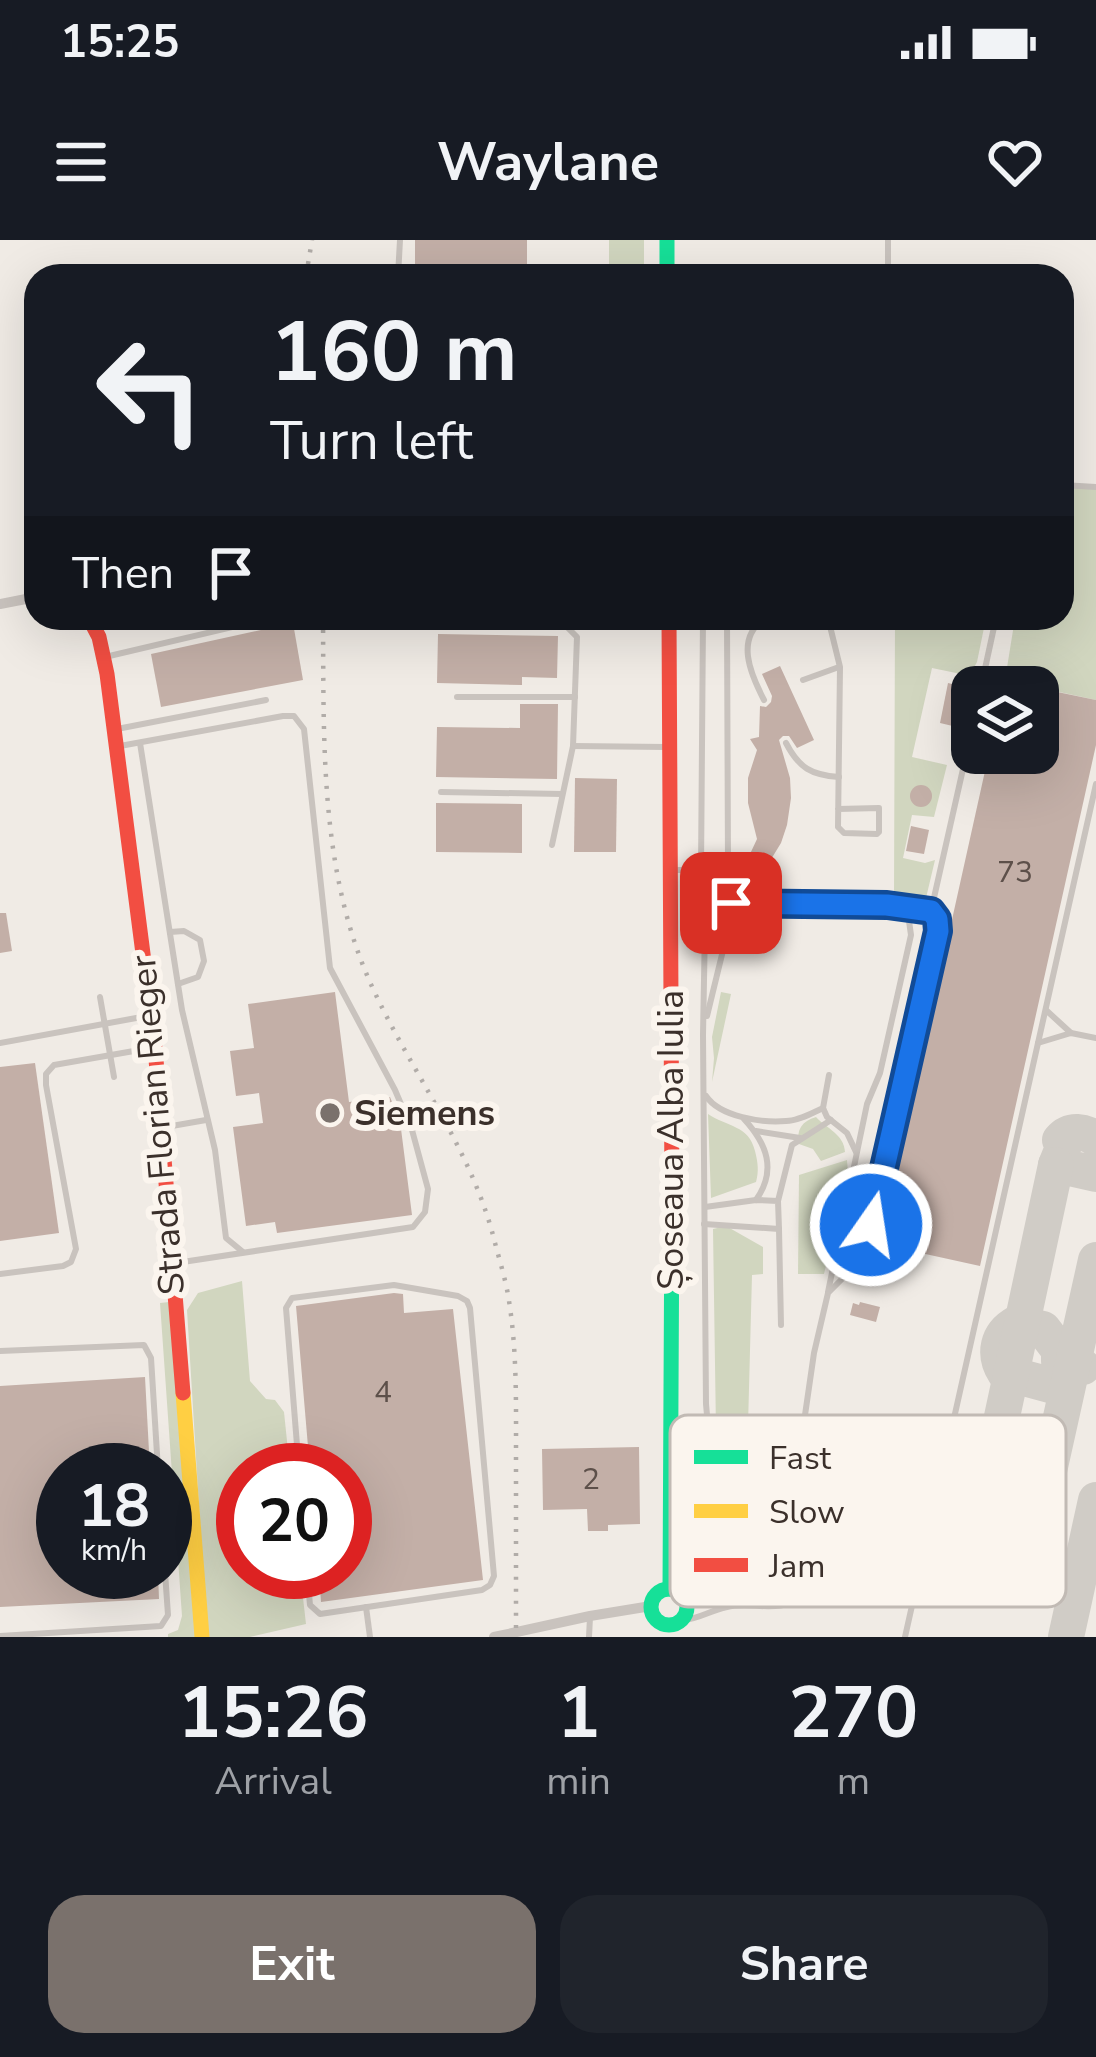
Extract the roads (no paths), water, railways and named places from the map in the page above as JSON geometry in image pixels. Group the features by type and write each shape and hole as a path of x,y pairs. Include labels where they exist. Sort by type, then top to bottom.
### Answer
{"main road":[{"name":"Strada Florian Rieger","path":"95,630 104,657 155,1047 202,1637"},
{"name":"Șoseaua Alba Iulia","path":"669,630 674,1415"},
{"path":"670,1593 655,1596 651,1606 654,1618 674,1628"}],"street":[{"path":"494,1637 651,1606"}],"lane":[{"path":"104,657 220,630"},
{"path":"552,845 574,746 577,637 569,630"},
{"path":"701,870 703,630"},
{"path":"670,870 722,870 728,865 727,630"},
{"path":"750,630 752,671 764,700"},
{"path":"831,630 840,667 839,777 838,809 838,826 844,833 879,832 879,808 838,809"},
{"path":"986,666 993,630"},
{"path":"803,680 840,667"},
{"path":"457,697 575,697"},
{"path":"115,738 266,700"},
{"path":"115,738 140,742 283,716 294,716 304,729 330,968 395,1090 428,1189 424,1212 412,1226 172,1264"},
{"path":"140,742 178,984 215,1150 226,1238 242,1252"},
{"path":"786,743 806,771 839,777"},
{"path":"574,746 669,747"},
{"path":"931,911 962,774"},
{"path":"955,1415 1096,784"},
{"path":"441,792 562,794"},
{"path":"707,1415 705,926 720,904 899,906 931,911 937,919 871,1225 853,1268 828,1293"},
{"path":"805,1415 868,1104 880,1073 911,935 899,906"},
{"path":"703,1035 727,934 738,926"},
{"path":"170,932 184,931 200,940 204,961 198,977 178,984"},
{"path":"100,998 115,1077"},
{"path":"1046,1009 1071,1033"},
{"path":"0,1043 151,1015"},
{"path":"1038,1043 1071,1033 1096,1038"},
{"path":"0,1274 63,1266 71,1262 76,1249 46,1074 54,1065 155,1047"},
{"path":"829,1075 823,1108 847,1132 857,1155"},
{"path":"704,1093 714,1107 786,1121 823,1108"},
{"path":"740,1115 756,1131 766,1154 766,1185 756,1200"},
{"path":"162,1128 207,1120"},
{"path":"781,1325 778,1201 788,1154 792,1145 831,1120"},
{"path":"756,1131 801,1138"},
{"path":"705,1207 778,1201"},
{"path":"704,1224 779,1228"},
{"path":"297,1443 286,1308 292,1298 394,1285 467,1301 494,1576 490,1585 320,1614 309,1599"},
{"path":"0,1351 144,1345 151,1358 156,1443"},
{"path":"0,1636 161,1626 168,1615 167,1599"},
{"path":"367,1606 370,1637"},
{"path":"674,1628 724,1607"},
{"path":"905,1637 912,1607"},
{"path":"590,1616 590,1637"}],"railway":[{"path":"308,264 312,240"},
{"path":"323,630 328,809 343,903 375,993 471,1174 508,1293 516,1378 516,1637"}],"place":[{"name":"Siemens","path":"330,1113"}]}
